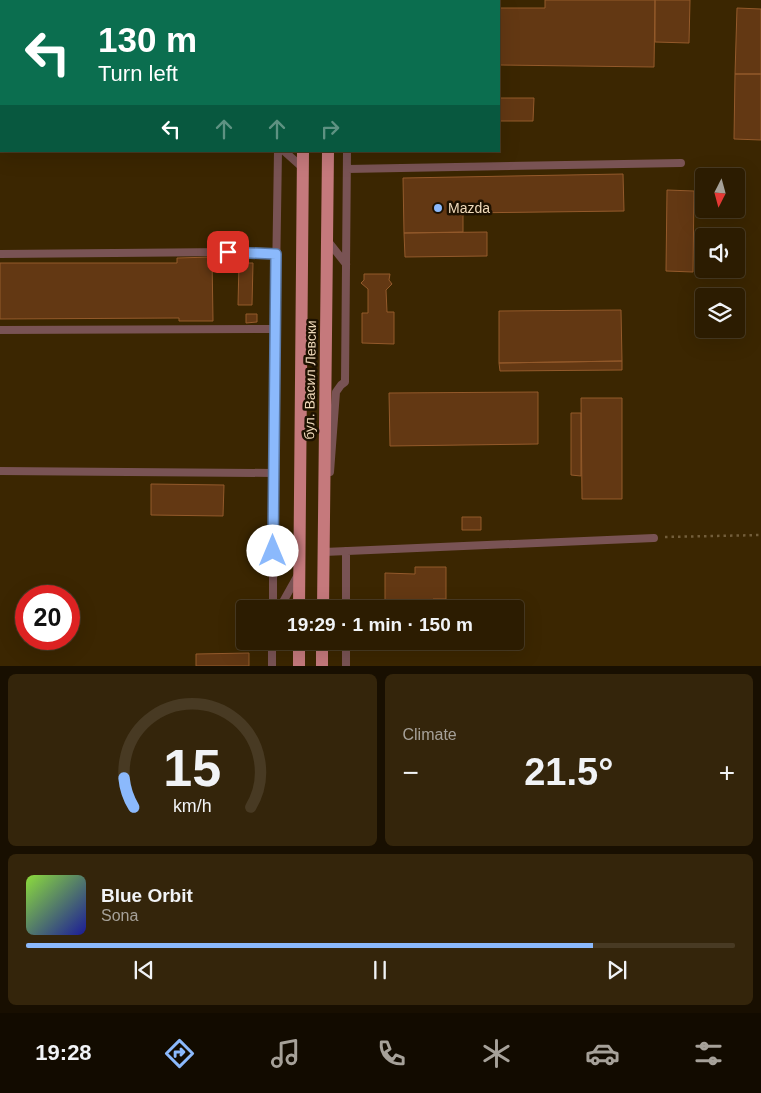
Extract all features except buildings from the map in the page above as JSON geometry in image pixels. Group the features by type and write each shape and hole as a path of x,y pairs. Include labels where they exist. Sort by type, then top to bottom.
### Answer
{"main road":[{"name":"бул. Васил Левски","path":"299,600 303,152"},
{"name":"бул. Васил Левски","path":"323,600 328,152"},
{"path":"298,666 299,650"},
{"path":"322,650 322,666"}],"lane":[{"path":"273,600 278,152"},
{"path":"285,152 303,168"},
{"path":"324,497 330,469 336,392 345,382 348,152"},
{"path":"347,169 681,163"},
{"path":"327,240 346,264"},
{"path":"0,254 228,252 276,254"},
{"path":"0,330 276,329"},
{"path":"0,471 273,473"},
{"path":"324,552 654,538"},
{"path":"346,551 346,600"},
{"path":"284,600 299,573"},
{"path":"272,650 272,666"},
{"path":"346,650 346,666"}],"path":[{"path":"654,538 761,535"}],"place":[{"name":"Mazda","path":"438,208"}],"route":[{"path":"228,252 276,254 273,551"}]}
